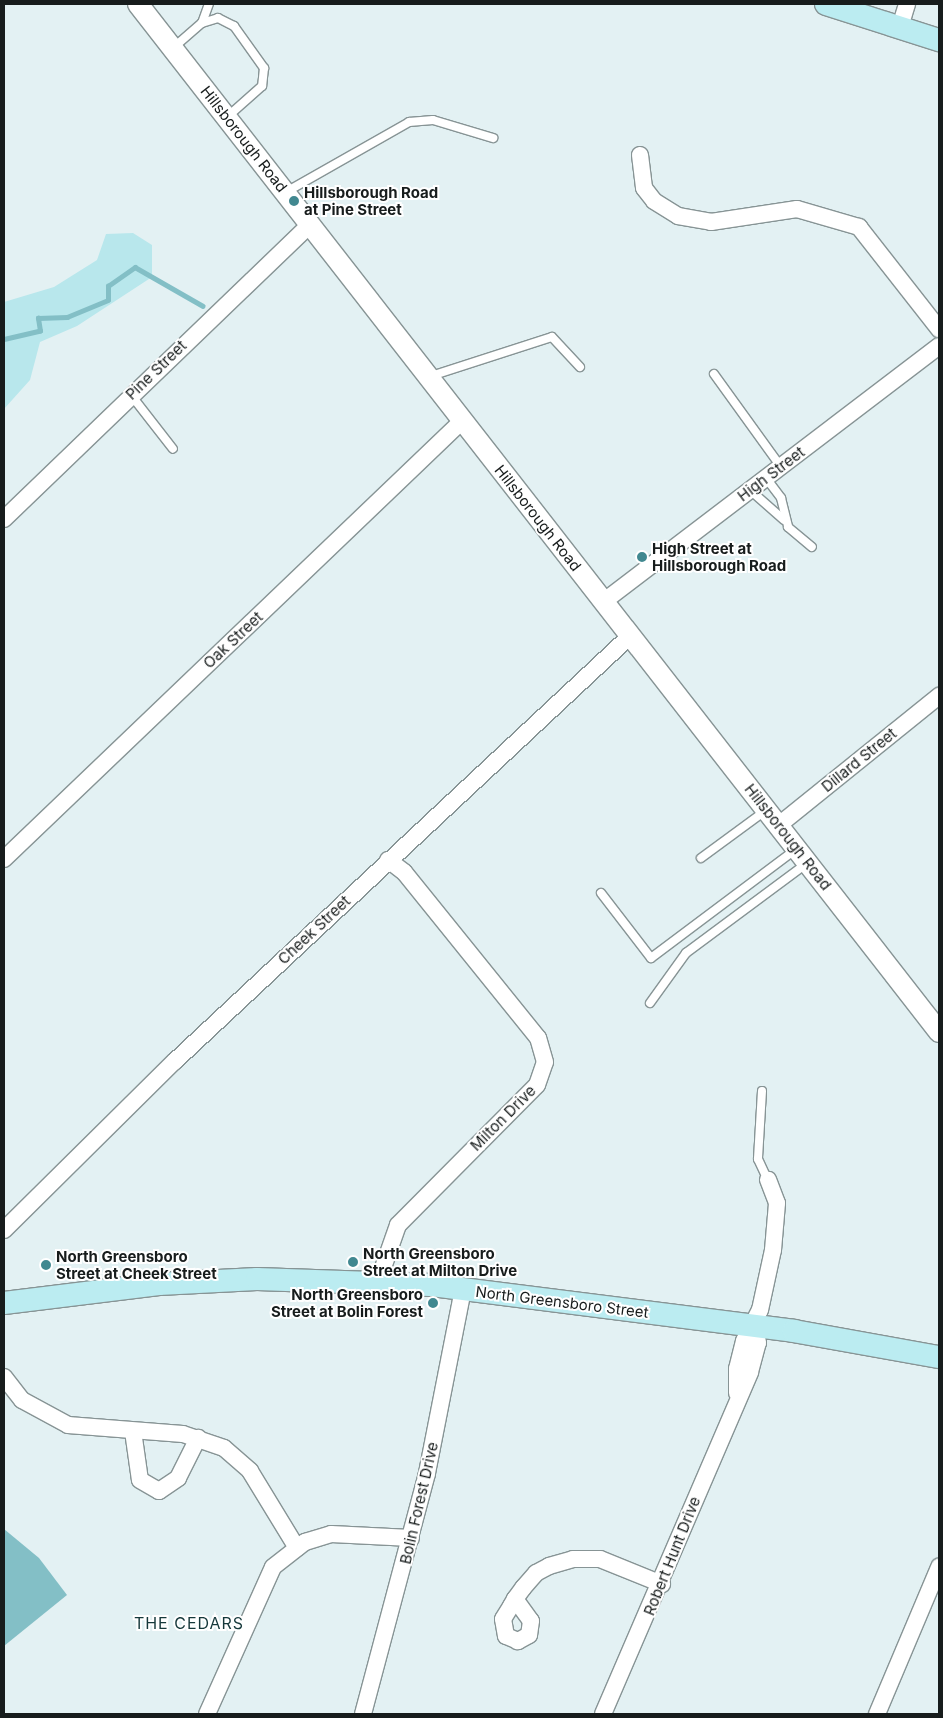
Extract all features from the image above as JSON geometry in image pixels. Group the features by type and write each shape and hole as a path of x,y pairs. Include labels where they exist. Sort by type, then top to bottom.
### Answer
{"main road":[{"path":"826,4 939,40"},
{"name":"North Greensboro Street","path":"4,1304 159,1284 257,1279 378,1282 463,1289 754,1326 939,1357"}],"street":[{"name":"Hillsborough Road","path":"138,4 311,224 603,602 939,1029"},
{"path":"900,28 907,4"},
{"path":"640,155 644,188 654,201 678,216 711,222 797,209 859,227 939,328"},
{"name":"Pine Street","path":"4,519 311,224"},
{"name":"High Street","path":"603,602 939,346"},
{"name":"Oak Street","path":"4,859 462,421"},
{"name":"Cheek Street","path":"4,1230 388,860 630,636"},
{"name":"Dillard Street","path":"773,817 939,696"},
{"name":"Milton Drive","path":"378,1282 398,1225 537,1085 545,1062 538,1038 404,872 388,860"},
{"name":"Robert Hunt Drive","path":"603,1714 662,1584 737,1396 736,1369 744,1341 754,1326 773,1250 777,1203 768,1180"},
{"name":"Bolin Forest Drive","path":"363,1714 411,1538 463,1289"},
{"path":"4,1377 22,1400 51,1418 68,1425 198,1438 224,1448 250,1471 297,1548"},
{"path":"133,1431 140,1480 159,1491 178,1478 198,1438"},
{"path":"207,1714 273,1567 297,1548 331,1534 411,1538"},
{"path":"515,1599 536,1573 573,1559 607,1561 662,1584"},
{"path":"877,1714 939,1568"}],"lane":[{"path":"173,48 202,22 209,4"},
{"path":"202,22 218,18 234,26 264,68 262,86 227,117"},
{"path":"286,192 409,122 433,120 493,138"},
{"path":"429,377 552,337 580,367"},
{"path":"714,374 781,467"},
{"path":"131,395 173,449"},
{"path":"766,478 781,498 784,520"},
{"path":"750,490 812,547"},
{"path":"701,858 773,817"},
{"path":"601,892 651,958 803,855"},
{"path":"650,1003 686,953 803,855"},
{"path":"762,1091 758,1159 768,1180"}],"shaded area":[{"path":"133,233 152,245 152,277 77,326 40,342 30,380 4,409 4,302 54,287 97,260 106,234"},
{"path":"4,1529 39,1558 67,1595 4,1646"}],"waterway":[{"path":"4,339 40,331 38,318 67,317 108,300 108,286 135,267 203,306"}],"place":[{"name":"Hillsborough Road at Pine Street","path":"294,201"},
{"name":"High Street at Hillsborough Road","path":"642,557"},
{"name":"North Greensboro Street at Milton Drive","path":"353,1262"},
{"name":"North Greensboro Street at Cheek Street","path":"46,1265"},
{"name":"North Greensboro Street at Bolin Forest","path":"433,1303"}],"district":[{"name":"THE CEDARS","path":"189,1623"}]}
